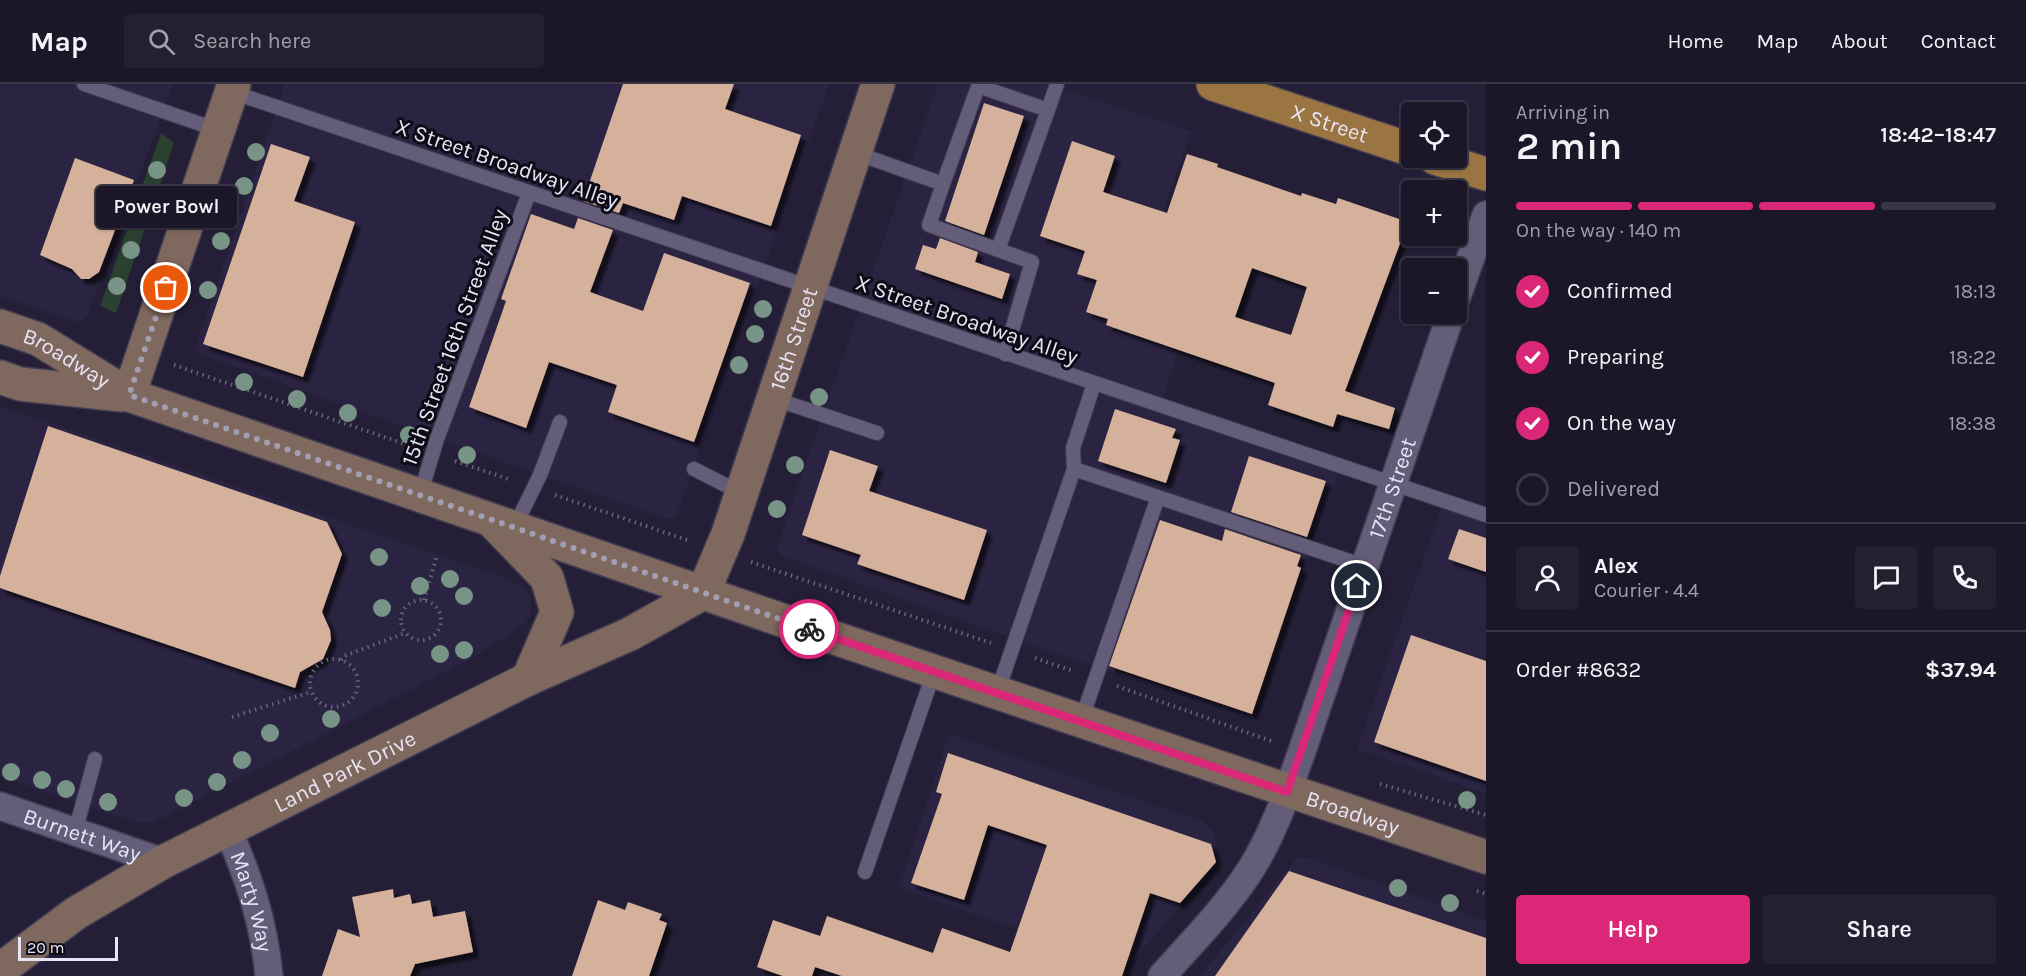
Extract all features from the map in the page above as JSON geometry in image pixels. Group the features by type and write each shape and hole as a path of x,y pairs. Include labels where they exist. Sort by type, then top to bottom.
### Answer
{"main road":[{"name":"16th Street","path":"703,593 741,493 878,84"},
{"name":"X Street","path":"1213,84 1401,146"},
{"path":"129,395 233,88"},
{"path":"1467,168 1486,174"},
{"name":"Broadway","path":"0,326 38,339 129,395 934,672 1486,857"},
{"name":"Broadway","path":"0,378 20,384 129,395"},
{"path":"502,524 546,578 557,612 528,679"},
{"name":"Land Park Drive","path":"0,970 76,913 227,828 528,679 630,634 703,593"}],"street":[{"path":"1467,268 1486,215"},
{"name":"17th Street","path":"1162,976 1227,903 1251,868 1287,792 1447,324"},
{"name":"Burnett Way","path":"0,806 164,862"},
{"name":"Marty Way","path":"227,828 248,875 263,928 269,976"}],"lane":[{"path":"84,84 218,130"},
{"path":"998,250 1057,84"},
{"path":"1005,354 1032,261 929,225 979,85 1048,110"},
{"name":"X Street Broadway Alley","path":"233,88 529,193 1486,515"},
{"path":"856,153 943,184"},
{"name":"15th Street 16th Street Alley","path":"420,495 437,439 529,193"},
{"path":"997,693 1074,469 1073,448 1094,384"},
{"path":"772,398 877,433"},
{"path":"502,524 540,475 560,422"},
{"path":"693,469 741,493"},
{"path":"1074,469 1364,566"},
{"path":"1081,721 1158,497"},
{"path":"865,872 934,672"},
{"path":"75,832 95,759"}],"path":[{"path":"424,600 437,555"},
{"path":"424,600 431,602 440,612 441,625 434,636 422,640 410,638 405,633 400,620 405,607 410,602 424,600"},
{"path":"341,660 344,656 405,633"},
{"path":"326,660 341,660 348,663 358,676 357,693 352,700 338,708 329,708 315,699 310,685 314,670 326,660"},
{"path":"232,717 311,692"}],"shaded area":[{"path":"0,84 173,84 88,314 80,323 0,296"},
{"path":"285,84 829,84 676,517 669,519 540,475 199,354 195,349"},
{"path":"938,84 1047,84 1192,131 1147,254 1204,275 1160,406 1341,465 1254,717 1036,647 785,557 776,550"},
{"path":"0,406 506,578 525,588 529,594 532,612 525,624 474,657 153,823 134,822 0,776"},
{"path":"1444,500 1486,515 1486,794 1357,749"},
{"path":"949,734 1204,822 1215,835 1217,863 1128,967 899,888"},
{"path":"1297,858 1309,858 1486,921 1486,976 1200,976"}],"green space":[{"path":"161,133 174,143 116,313 100,306"}],"building":[{"path":"623,84 734,84 725,109 801,135 771,226 682,196 674,220 623,203 619,213 583,201"},
{"path":"984,103 1024,116 984,235 945,221"},
{"path":"1072,141 1115,156 1103,192 1167,213 1187,154 1218,164 1217,167 1301,196 1302,193 1336,204 1338,198 1401,220 1401,241 1345,391 1395,408 1389,429 1337,414 1333,427 1268,405 1275,383 1106,325 1108,319 1086,312 1097,280 1077,274 1085,251 1040,236","holes":["1252,268 1307,287 1291,335 1235,317"]},
{"path":"271,144 310,157 294,201 355,222 303,377 203,344"},
{"path":"75,158 134,180 99,272 89,279 81,279 72,269 40,255"},
{"path":"531,214 574,229 578,218 613,230 590,292 643,311 664,253 750,283 694,442 608,412 617,385 549,362 526,428 469,407 506,301 501,299"},
{"path":"940,238 978,252 975,262 1010,274 1002,299 915,269 923,245 936,249"},
{"path":"1115,409 1176,429 1172,438 1180,440 1166,483 1098,461"},
{"path":"48,426 327,522 342,554 322,612 330,630 331,640 323,659 300,672 295,688 0,588 0,576"},
{"path":"830,450 878,466 869,491 987,530 964,600 857,564 861,555 802,535"},
{"path":"1249,456 1326,481 1307,537 1231,512"},
{"path":"1160,520 1222,541 1225,529 1301,555 1297,566 1301,568 1252,714 1109,666"},
{"path":"1459,529 1486,538 1486,572 1448,559"},
{"path":"1411,635 1486,661 1486,781 1374,742"},
{"path":"948,753 1211,844 1216,862 1180,903 1150,893 1122,976 842,976 815,967 812,976 783,976 757,967 773,920 820,936 827,916 933,953 942,928 1010,952 1047,845 988,825 964,900 911,883 942,794 936,792"},
{"path":"1289,871 1486,938 1486,976 1215,976"},
{"path":"393,889 394,898 410,894 412,904 430,900 433,917 465,911 473,952 415,964 410,976 322,976 338,929 360,937 352,897"},
{"path":"598,900 625,910 628,902 662,914 659,920 667,923 649,976 572,976"}],"way so far":[{"path":"166,288 129,395 809,629"}],"place":[{"name":"Power Bowl","path":"166,288"}],"route":[{"path":"809,629 1287,792 1357,586"}]}
